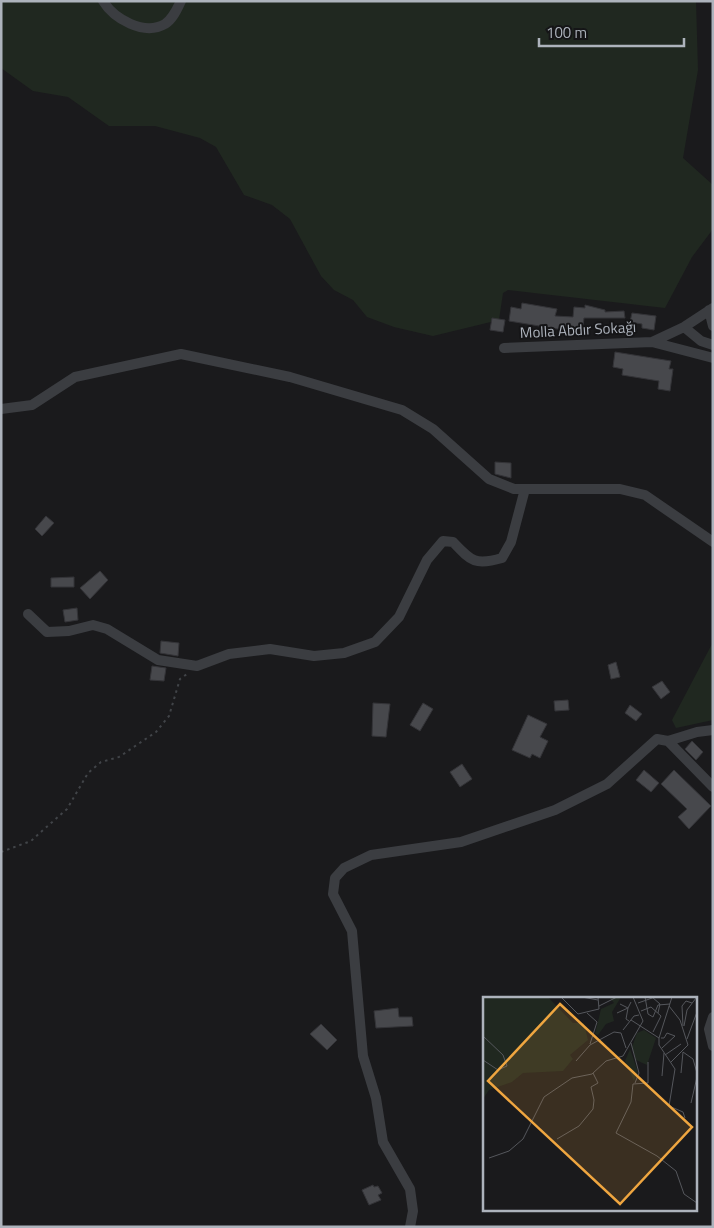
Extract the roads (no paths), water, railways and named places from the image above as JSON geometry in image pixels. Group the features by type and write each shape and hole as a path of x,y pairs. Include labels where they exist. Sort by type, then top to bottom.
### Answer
{"street":[{"path":"103,1 107,8 123,20 150,28 168,22 181,1"},
{"path":"652,342 684,327 711,309 713,326"},
{"path":"684,327 701,341 713,345"},
{"name":"Molla Abdır Sokağı","path":"504,348 652,342 713,358"},
{"path":"1,409 32,406 75,377 181,354 290,377 402,410 433,429 488,479 514,489 620,489 645,495 713,542"},
{"path":"28,614 47,632 69,631 93,625 107,629 158,660 197,666 229,654 270,648 314,656 344,653 375,642 399,617 427,560 443,541 453,542 471,560 485,563 502,558 511,542 526,489"},
{"path":"410,1227 413,1211 410,1189 382,1142 376,1098 363,1056 352,931 333,894 335,878 344,868 371,855 461,842 555,810 607,784 657,739 668,741 697,732 713,730"},
{"path":"668,741 713,788"},
{"path":"713,1017 709,1029 713,1046"}]}
